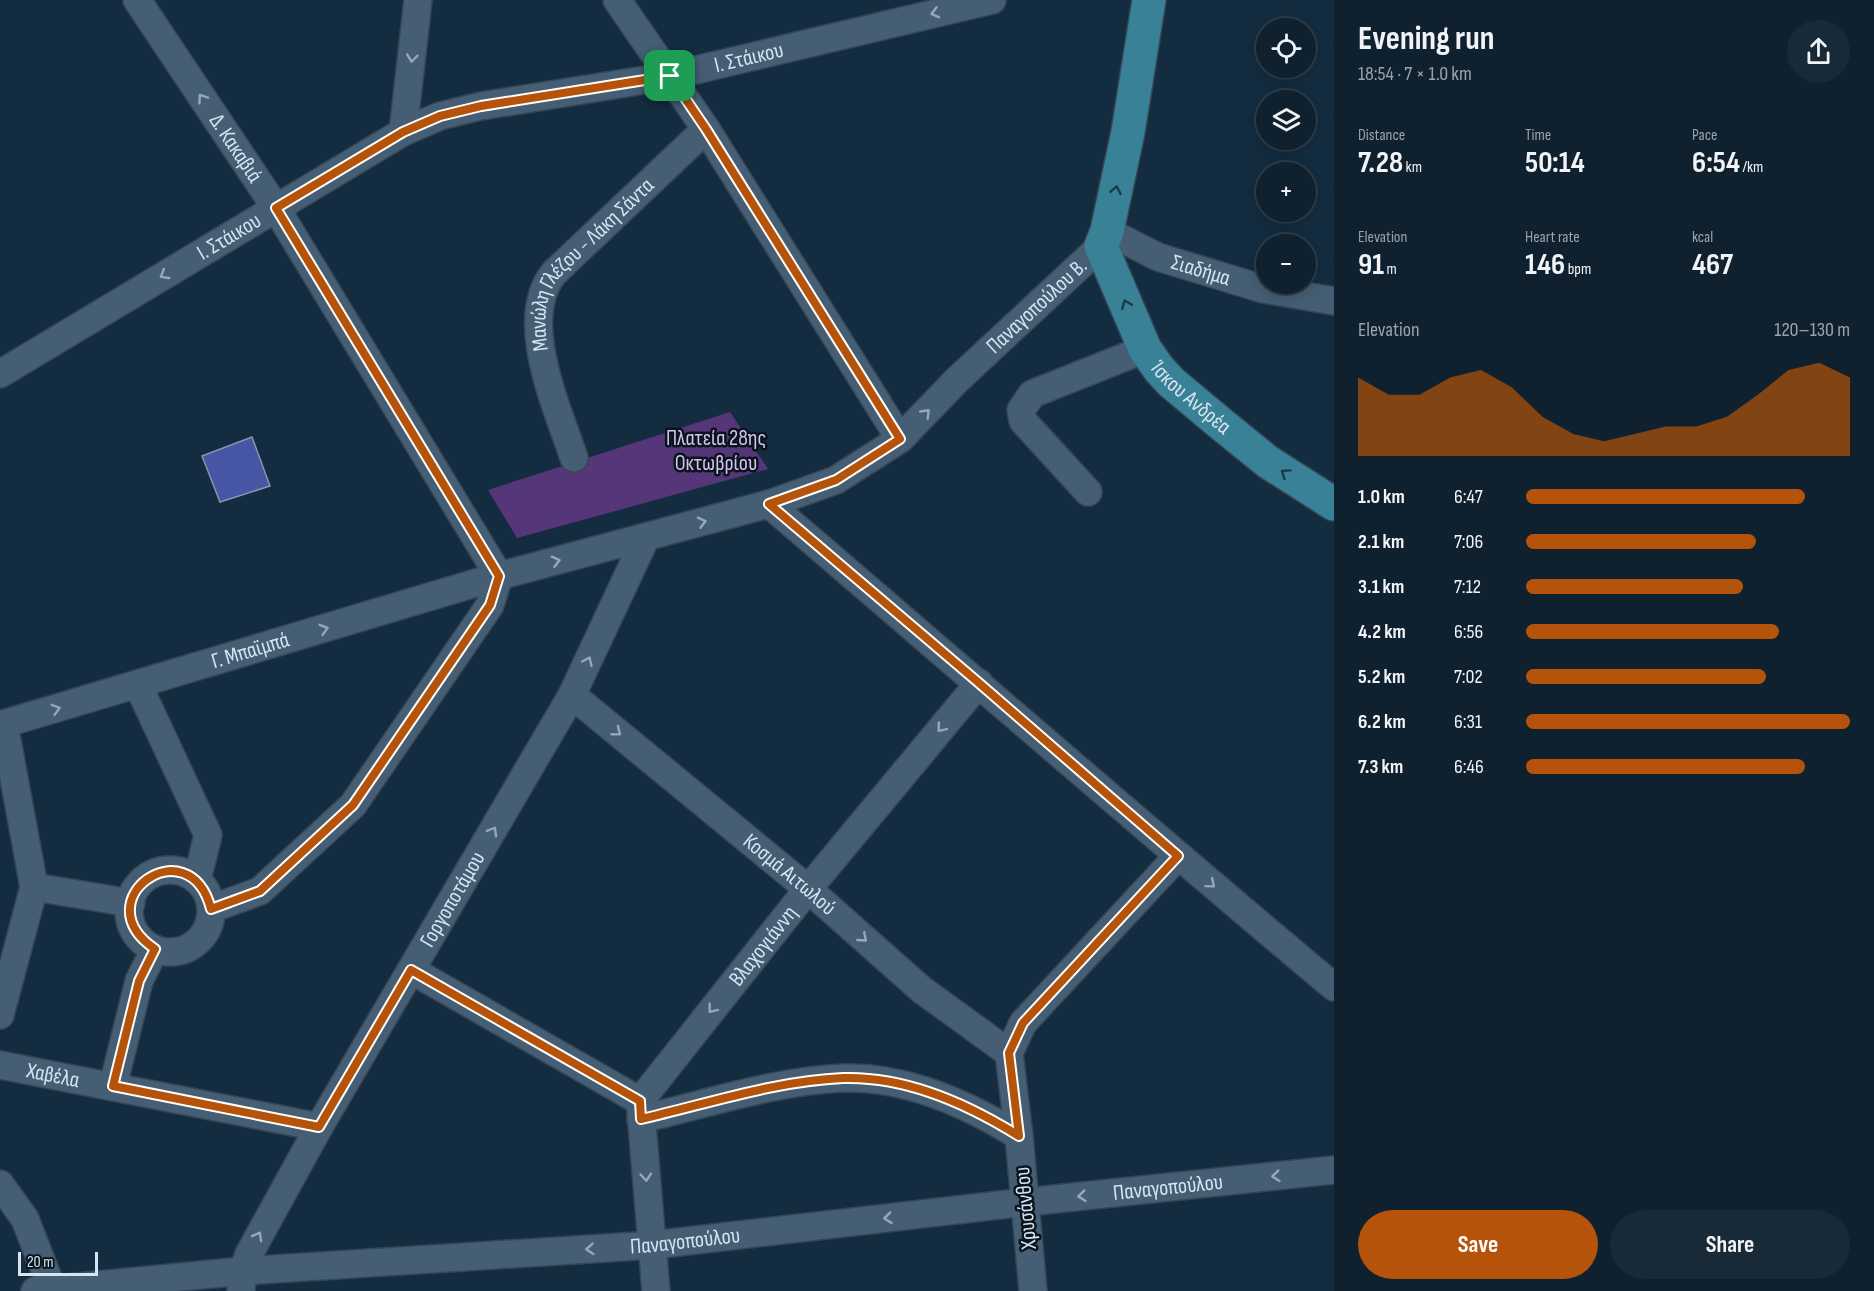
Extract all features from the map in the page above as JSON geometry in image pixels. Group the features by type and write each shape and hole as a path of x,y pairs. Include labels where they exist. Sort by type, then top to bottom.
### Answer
{"main road":[{"path":"1104,239 1128,132 1149,0"},
{"name":"Ίσκου Ανδρέα","path":"1104,239 1144,349 1171,382 1268,462 1334,504"}],"street":[{"name":"Δ. Κακαβιά","path":"137,0 276,208 499,576"},
{"path":"403,132 418,0"},
{"path":"617,0 706,129 900,439"},
{"name":"Ι. Στάικου","path":"0,374 403,132 440,116 481,106 670,76 980,1"},
{"name":"Μανώλη Γλέζου - Λάκη Σάντα","path":"574,458 543,358 539,321 539,306 543,290 554,273 706,129"},
{"name":"Σιαδήμα","path":"1104,239 1263,290 1334,300"},
{"name":"Παναγοπούλου Β.","path":"769,504 836,480 900,439 957,380 1104,239"},
{"path":"1088,492 1023,421 1021,410 1032,394 1144,349"},
{"path":"211,909 260,891 353,805 490,605 499,576 769,504 1334,987"},
{"name":"Γοργοποτάμου","path":"242,1281 249,1254 319,1127 572,695 646,537"},
{"name":"Γ. Μπαϊμπά","path":"2,724 499,576"},
{"name":"Βλαχογιάννη","path":"640,1110 808,889 979,683"},
{"path":"138,685 208,835 197,880"},
{"name":"Κοσμά Αιτωλού","path":"572,695 808,889 922,990 1009,1053"},
{"path":"0,1015 34,887 2,724"},
{"path":"1009,1053 1023,1023 1178,856"},
{"path":"168,870 183,872 197,880 207,893 211,909 209,925 201,939 187,949 171,952 155,949 141,940 132,926 129,911 132,896 140,883 153,874 168,870"},
{"path":"34,887 131,903"},
{"path":"113,1086 139,981 155,949"},
{"path":"411,970 640,1110 679,1110 784,1085 844,1078 880,1081 917,1088 989,1117 1019,1136"},
{"name":"Χρυσάνθου","path":"1009,1053 1034,1291"},
{"name":"Χαβέλα","path":"0,1065 319,1127"},
{"path":"640,1110 656,1291"},
{"name":"Παναγοπούλου","path":"46,1290 242,1281 652,1245 1026,1202 1334,1170"},
{"path":"0,1184 25,1219 46,1290"}],"green space":[{"name":"Πλατεία 28ης Οκτωβρίου","path":"730,412 768,469 517,538 488,490"}],"building":[{"path":"252,437 270,486 220,502 202,456"}],"route":[{"path":"670,76 706,129 900,439 836,480 769,504 1178,856 1023,1023 1016,1034 1009,1053 1019,1136 989,1117 917,1088 880,1081 844,1078 784,1085 641,1119 640,1101 411,970 319,1127 113,1086 139,981 155,949 141,940 132,926 129,911 132,896 140,883 153,874 168,870 183,872 197,880 207,893 211,909 260,891 353,805 490,605 499,576 276,208 403,132 440,116 481,106 670,76"}]}
